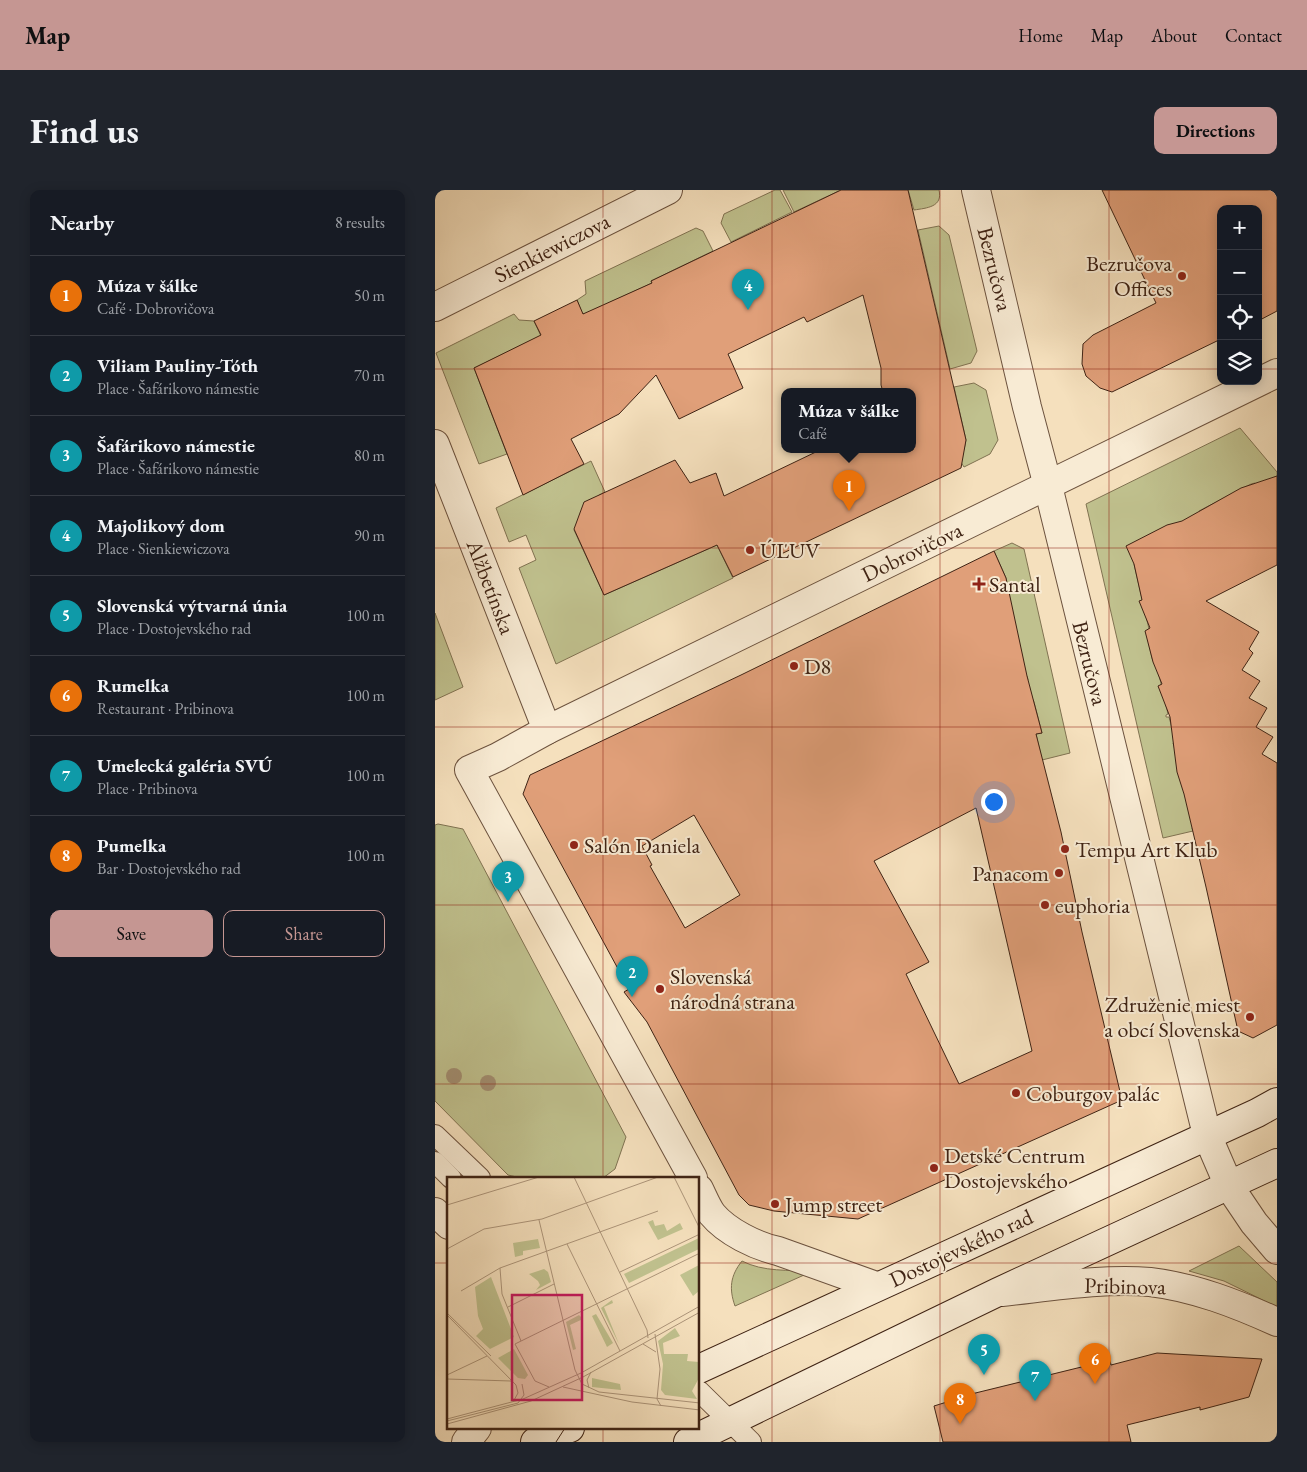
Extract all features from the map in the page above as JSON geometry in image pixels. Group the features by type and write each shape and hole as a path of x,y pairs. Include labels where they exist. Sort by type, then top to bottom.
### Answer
{"street":[{"name":"Sienkiewiczova","path":"435,307 668,190"},
{"name":"Bezručova","path":"975,190 1207,1135"},
{"name":"Dobrovičova","path":"692,1177 469,770 498,757 547,730 1277,373"},
{"name":"Alžbetínska","path":"435,444 547,730"},
{"name":"Dostojevského rad","path":"700,1369 876,1286 1257,1113 1277,1102"},
{"path":"1207,1135 1229,1186 1254,1223 1277,1250"},
{"path":"710,1432 998,1292 1277,1163"},
{"path":"700,1191 713,1214 737,1235 761,1247 778,1251 876,1286"},
{"path":"435,1212 447,1223"},
{"name":"Pribinova","path":"998,1292 1105,1282 1149,1282 1172,1286 1241,1305 1277,1322"},
{"path":"466,1442 475,1430"},
{"path":"535,1442 565,1430"}],"lane":[{"path":"435,1134 479,1177"},
{"path":"435,1162 450,1177"},
{"path":"700,1396 710,1432 751,1442"}],"green space":[{"path":"775,190 780,190 792,212 731,242 721,223 724,214"},
{"path":"783,190 841,190 794,212"},
{"path":"908,190 939,190 939,200 933,206 914,210"},
{"path":"939,226 949,235 977,351 971,363 950,369 918,230"},
{"path":"696,228 703,231 713,251 651,281 652,283 585,314 582,313 577,300 586,294 585,281"},
{"path":"514,314 519,320 534,321 541,336 474,368 507,454 479,464 436,353"},
{"path":"974,383 986,390 998,440 990,454 964,467 957,456 964,450 966,440 954,387"},
{"path":"1240,428 1277,472 1277,476 1255,486 1255,483 1251,484 1199,511 1201,513 1134,564 1149,629 1146,631 1152,658 1156,662 1168,714 1166,717 1169,717 1176,743 1173,743 1195,826 1192,828 1193,831 1163,838 1086,504"},
{"path":"591,461 605,492 599,495 574,530 604,595 717,545 733,578 556,664 519,568 536,560 526,535 509,542 496,508"},
{"path":"1012,543 1024,549 1070,753 1042,760 1036,734 1042,733 1034,702 1025,683 1028,680 1027,676 1023,676 1006,578 994,551"},
{"path":"435,613 463,687 435,700"},
{"path":"435,825 463,829 626,1137 615,1169 604,1177 517,1177 508,1175 435,1101"},
{"path":"1239,1246 1277,1282 1277,1307 1224,1281 1189,1271"},
{"path":"742,1261 767,1269 813,1271 735,1306 731,1288 735,1272"}],"building":[{"path":"841,190 908,190 966,440 961,468 733,577 717,545 604,595 574,529 584,502 675,460 690,483 716,473 724,496 814,453 916,453 916,388 882,388 881,368 863,295 807,322 804,317 728,354 743,388 679,419 656,375 619,414 571,439 584,464 523,495 474,368 541,335 534,321 577,300 583,314 652,283 651,281"},
{"name":"Bezručova Offices","path":"1102,190 1277,190 1277,311 1262,319 1262,205 1217,205 1217,341 1112,392 1100,388 1086,376 1082,364 1083,344 1093,335 1156,303"},
{"path":"1277,476 1277,565 1206,601 1259,632 1249,649 1253,653 1242,670 1260,681 1249,698 1267,708 1256,727 1273,737 1262,754 1277,763 1277,1025 1253,1038 1238,1031 1206,887 1177,772 1170,717 1158,686 1162,684 1153,662 1145,631 1150,628 1139,601 1142,600 1134,564 1126,546 1167,525 1182,521 1241,488"},
{"path":"994,551 1006,578 1027,676 1042,733 1036,734 1061,832 1082,932 1122,1100 858,1219 774,1211 749,1205 739,1195 647,1022 624,992 629,989 523,794 530,775 741,675","holes":["976,808 1032,1051 959,1084 906,974 929,962 874,861","694,815 740,895 685,928 650,866 652,865 642,846"]},
{"path":"1157,1353 1262,1359 1249,1397 1200,1410 1200,1407 1127,1425 1131,1442 943,1442 934,1406 951,1399 1110,1360 1111,1365"}],"tram line":[{"path":"556,1442 564,1430"}],"place":[{"name":"Bezručova Offices","path":"1182,276"},
{"name":"Majolikový dom","path":"748,310"},
{"name":"Múza v šálke","path":"849,511"},
{"name":"ÚĽUV","path":"750,550"},
{"name":"Santal","path":"979,584"},
{"name":"D8","path":"794,666"},
{"name":"Salón Daniela","path":"574,845"},
{"name":"Tempu Art Klub","path":"1065,849"},
{"name":"Panacom","path":"1059,873"},
{"name":"Šafárikovo námestie","path":"508,902"},
{"name":"euphoria","path":"1045,905"},
{"name":"Slovenská národná strana","path":"660,989"},
{"name":"Viliam Pauliny-Tóth","path":"632,997"},
{"name":"Združenie miest a obcí Slovenska","path":"1250,1017"},
{"name":"Coburgov palác","path":"1016,1093"},
{"name":"Detské Centrum Dostojevského","path":"934,1168"},
{"name":"Jump street","path":"775,1204"},
{"name":"Slovenská výtvarná únia","path":"984,1375"},
{"name":"Rumelka","path":"1095,1384"},
{"name":"Umelecká galéria SVÚ","path":"1035,1401"},
{"name":"Pumelka","path":"960,1424"}]}
